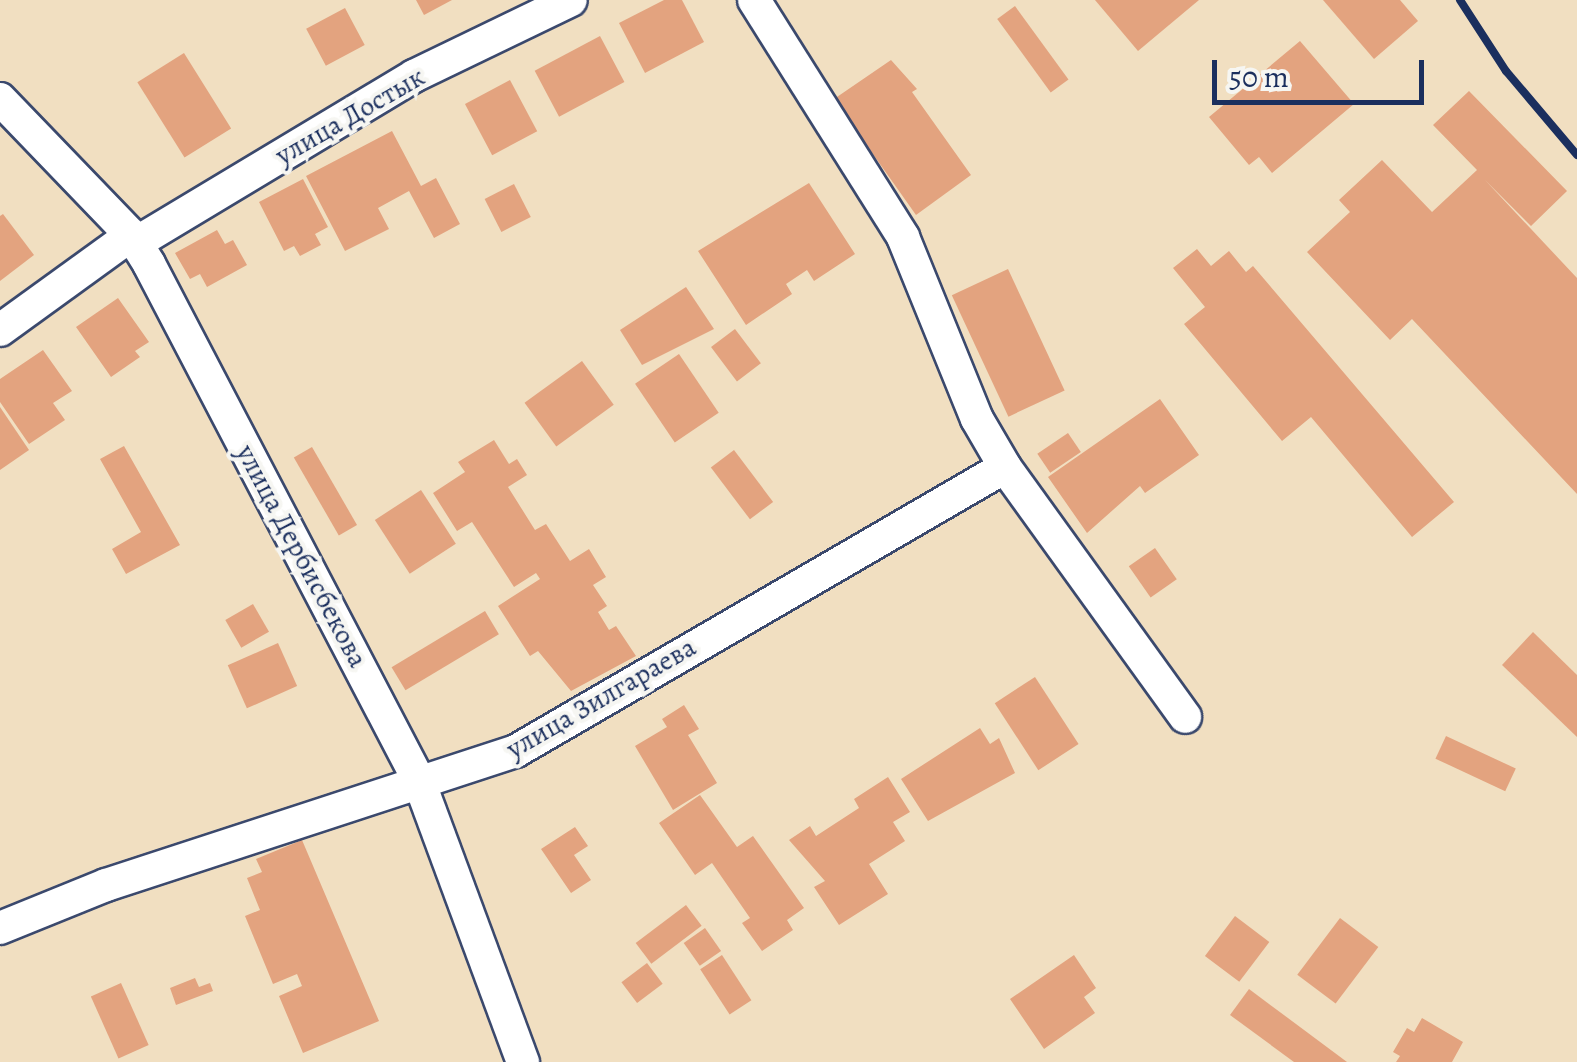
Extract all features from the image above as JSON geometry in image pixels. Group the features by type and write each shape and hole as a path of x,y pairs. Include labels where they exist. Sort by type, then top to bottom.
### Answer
{"street":[{"name":"улица Достык","path":"0,330 133,239 414,76 571,0"},
{"path":"754,0 902,237 977,420 1005,467 1186,717"},
{"name":"улица Дербисбекова","path":"0,99 133,239 419,781 523,1062"},
{"name":"улица Зилгараева","path":"0,928 106,885 516,751 1005,467"}],"building":[{"path":"416,0 452,0 424,15"},
{"path":"664,0 682,0 704,42 645,73 619,23"},
{"path":"1095,0 1199,0 1138,51"},
{"path":"1323,0 1400,0 1418,21 1374,59"},
{"path":"1015,6 1068,80 1051,93 997,19"},
{"path":"345,8 365,45 326,66 306,29"},
{"path":"600,36 624,82 559,117 535,71"},
{"path":"1300,41 1354,104 1272,173 1259,157 1249,165 1209,117"},
{"path":"184,53 231,128 185,158 137,82"},
{"path":"891,60 917,89 912,92 971,175 916,215 834,99"},
{"path":"510,80 537,131 492,155 465,104"},
{"path":"1469,91 1567,191 1531,226 1485,180 1577,278 1577,494 1412,319 1390,340 1307,252 1350,212 1339,200 1382,160 1432,212 1477,170 1433,125"},
{"path":"392,131 421,186 436,178 460,224 434,238 409,191 378,208 389,229 345,251 306,176"},
{"path":"303,179 328,227 315,234 321,245 300,256 294,246 284,251 259,202"},
{"path":"809,183 855,254 814,281 807,270 786,284 792,294 746,325 698,251"},
{"path":"514,184 531,217 501,232 485,199"},
{"path":"3,214 34,255 0,281 0,216"},
{"path":"217,230 225,244 233,240 247,265 207,287 200,274 190,279 175,253"},
{"path":"1197,249 1211,266 1229,251 1246,272 1253,266 1454,502 1412,537 1311,417 1282,441 1184,324 1205,307 1173,268"},
{"path":"1008,269 1065,390 1008,417 952,295"},
{"path":"686,287 714,329 642,365 620,330"},
{"path":"118,298 149,342 135,351 140,357 111,377 76,327"},
{"path":"735,329 761,363 737,381 711,347"},
{"path":"43,350 72,391 53,403 65,420 29,444 0,402 0,379"},
{"path":"679,354 719,413 675,442 635,384"},
{"path":"582,361 614,405 556,446 525,403"},
{"path":"1160,399 1199,455 1145,493 1140,486 1087,533 1048,477"},
{"path":"0,407 29,450 0,470"},
{"path":"1068,433 1081,452 1050,473 1037,454"},
{"path":"494,440 509,464 517,459 527,475 508,487 535,530 546,524 570,561 589,549 606,577 593,585 607,606 598,612 609,630 616,626 636,656 571,691 538,651 530,656 498,606 540,579 536,573 514,587 472,522 457,531 433,493 465,472 458,462"},
{"path":"124,446 180,545 126,574 112,549 141,532 100,459"},
{"path":"312,447 357,525 339,535 294,458"},
{"path":"734,450 773,502 750,519 711,467"},
{"path":"421,490 456,544 410,574 375,520"},
{"path":"1155,548 1177,579 1151,597 1129,566"},
{"path":"253,604 269,632 241,648 225,620"},
{"path":"485,611 499,634 405,690 392,667"},
{"path":"1533,632 1577,675 1577,737 1502,665"},
{"path":"278,643 297,686 247,708 228,665"},
{"path":"1035,677 1079,744 1038,770 995,703"},
{"path":"684,705 699,729 688,735 717,783 673,810 635,746 667,727 662,719"},
{"path":"980,728 990,744 999,738 1015,773 928,821 901,779"},
{"path":"1446,736 1516,769 1505,791 1435,759"},
{"path":"888,777 910,812 893,822 905,841 869,864 888,894 839,925 814,887 825,881 789,840 810,826 816,836 859,808 854,799"},
{"path":"700,795 737,847 753,836 804,908 787,920 793,930 762,951 742,923 750,918 712,863 695,875 659,823"},
{"path":"575,827 588,846 574,855 591,880 571,893 541,849"},
{"path":"302,840 379,1021 303,1053 279,996 302,986 297,974 273,984 245,916 260,910 247,878 262,872 256,859"},
{"path":"686,905 702,926 651,964 636,943"},
{"path":"1235,916 1269,942 1239,982 1205,956"},
{"path":"1340,918 1378,947 1336,1004 1297,975"},
{"path":"705,928 721,951 700,966 684,943"},
{"path":"722,955 751,1000 730,1014 700,969"},
{"path":"1074,955 1096,988 1084,997 1095,1013 1044,1049 1010,999"},
{"path":"647,963 663,984 637,1003 621,982"},
{"path":"195,978 199,987 210,983 213,991 176,1005 170,988"},
{"path":"121,983 149,1045 119,1059 91,996"},
{"path":"1249,989 1347,1062 1294,1062 1230,1015"},
{"path":"1422,1018 1463,1042 1452,1062 1396,1062 1400,1056 1393,1052 1407,1028 1414,1032"}],"railway":[{"path":"1460,0 1506,71 1577,155"}]}
